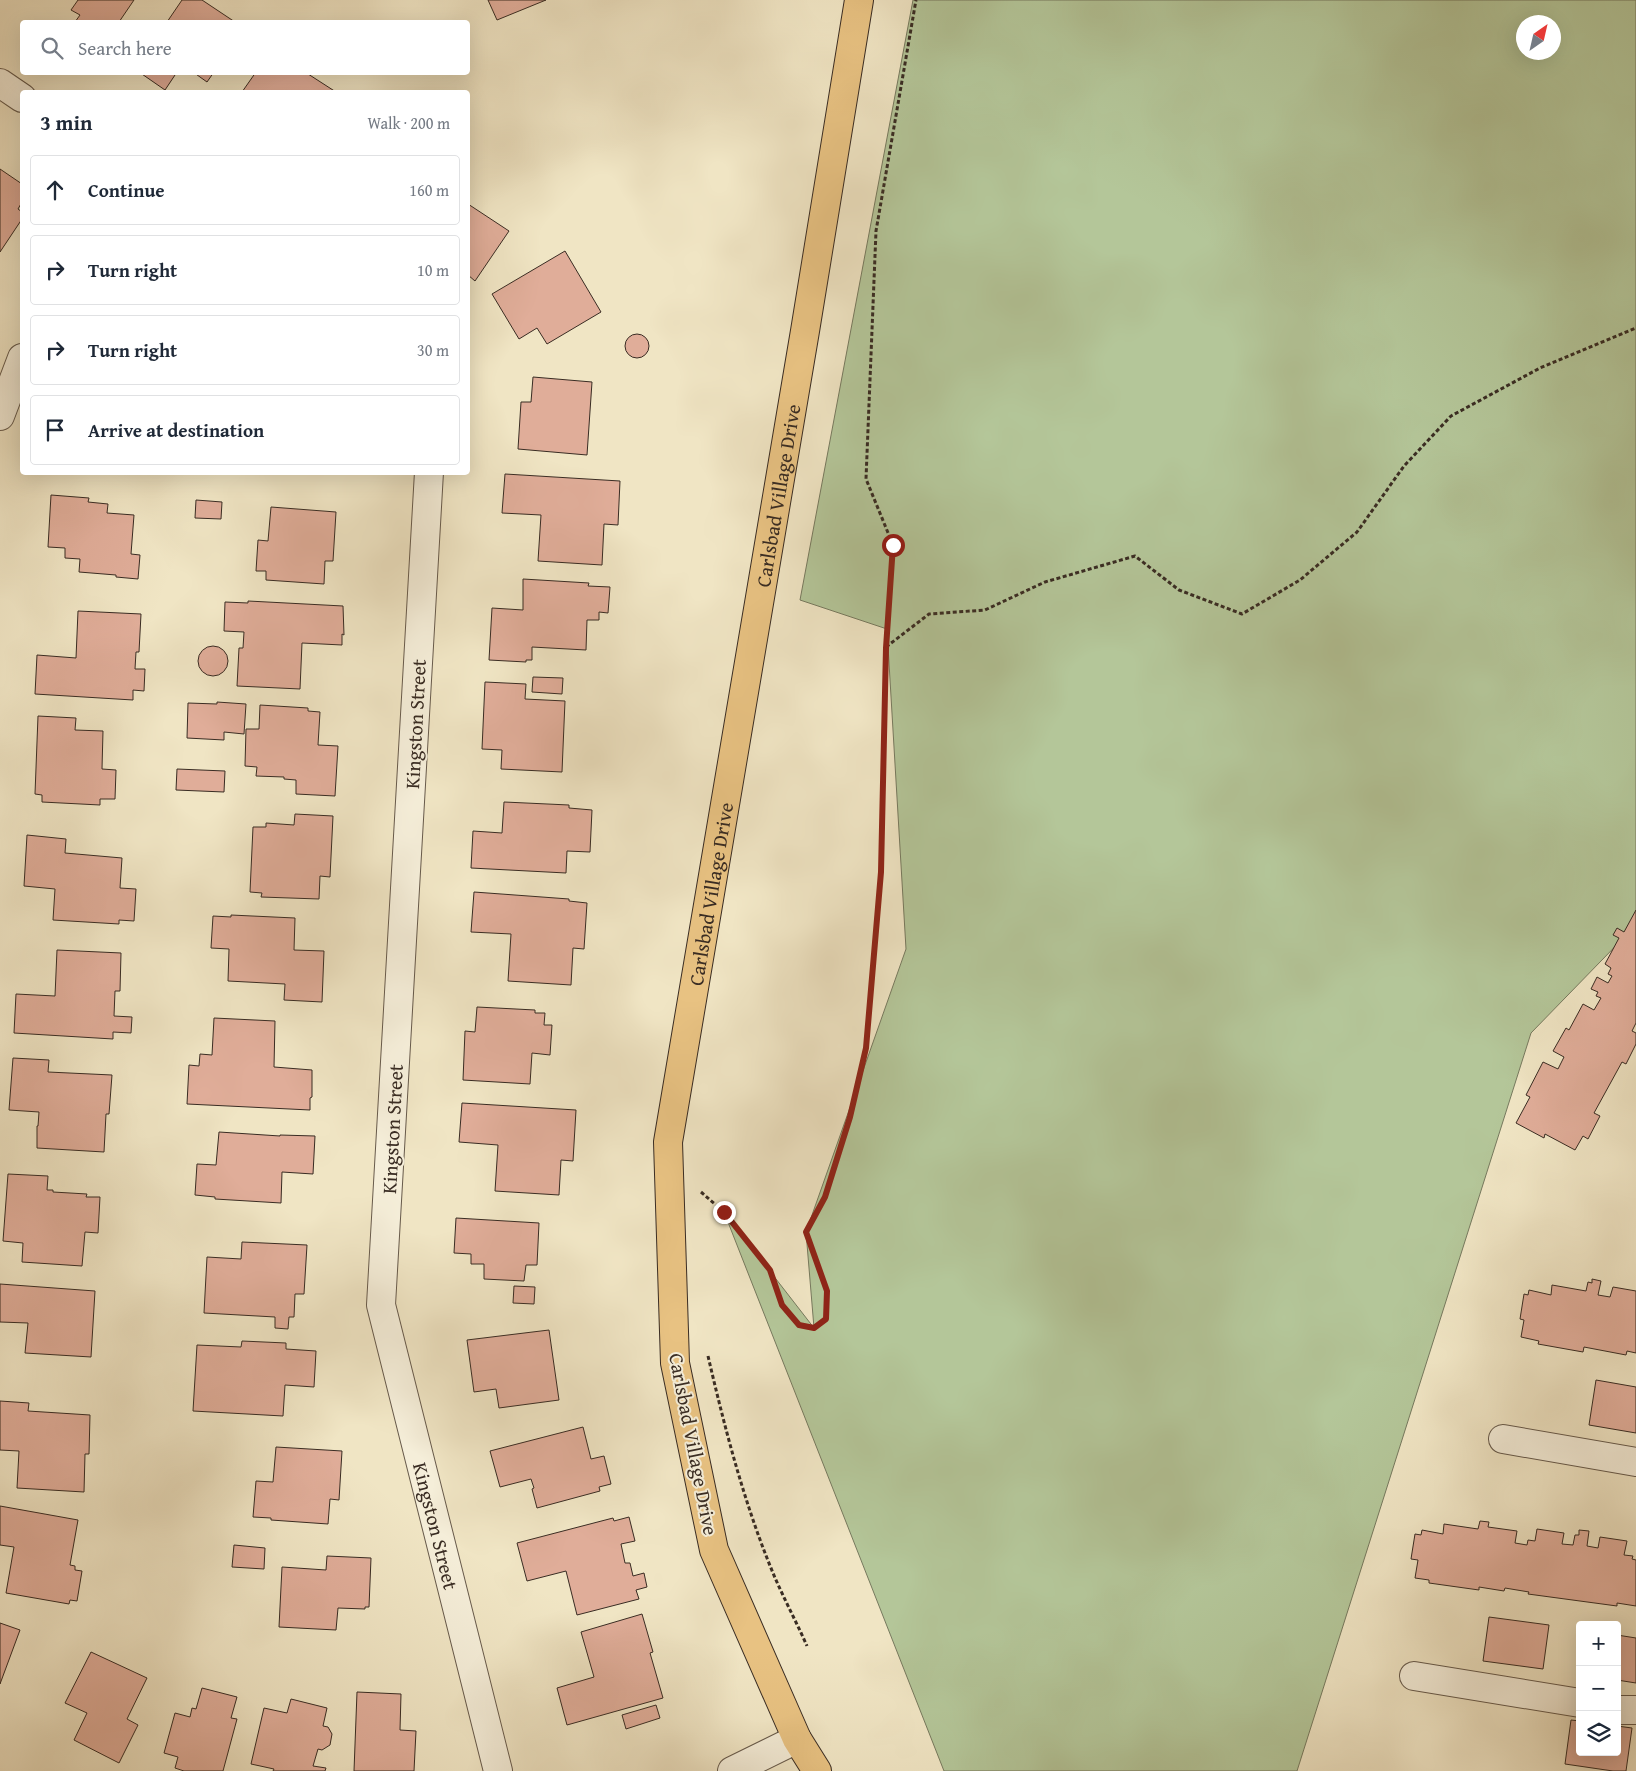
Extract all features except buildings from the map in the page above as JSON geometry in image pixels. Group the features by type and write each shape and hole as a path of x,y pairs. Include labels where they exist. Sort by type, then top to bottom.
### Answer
{"main road":[{"name":"Carlsbad Village Drive","path":"818,1771 797,1739 714,1550 675,1363 668,1142 802,350 859,0"}],"street":[{"path":"0,83 20,97"},
{"path":"0,416 20,363"},
{"name":"Kingston Street","path":"429,475 381,1305 498,1771"},
{"path":"1503,1439 1636,1462"},
{"path":"1414,1676 1576,1702"},
{"path":"1621,1710 1636,1710"},
{"path":"732,1771 797,1739"}],"path":[{"path":"696,1197 696,1188 724,1212 770,1270 782,1305 799,1325 814,1328 826,1319 827,1291 806,1232 828,1188 850,1117 866,1048 881,872 886,648 893,545 866,479 876,231 916,0"},
{"path":"886,648 929,614 985,610 1045,582 1135,556 1179,590 1242,614 1300,580 1357,532 1404,466 1451,416 1540,368 1636,328"},
{"path":"706,1349 723,1419 750,1508 773,1572 807,1646"}],"green space":[{"path":"913,0 1636,0 1636,925 1531,1033 1297,1771 944,1771 724,1212 814,1328 806,1232 906,949 887,629 800,600"}],"route":[{"path":"724,1212 770,1270 782,1305 799,1325 814,1328 826,1319 827,1291 806,1232 825,1197 850,1117 866,1048 881,872 886,648 893,545"}]}
